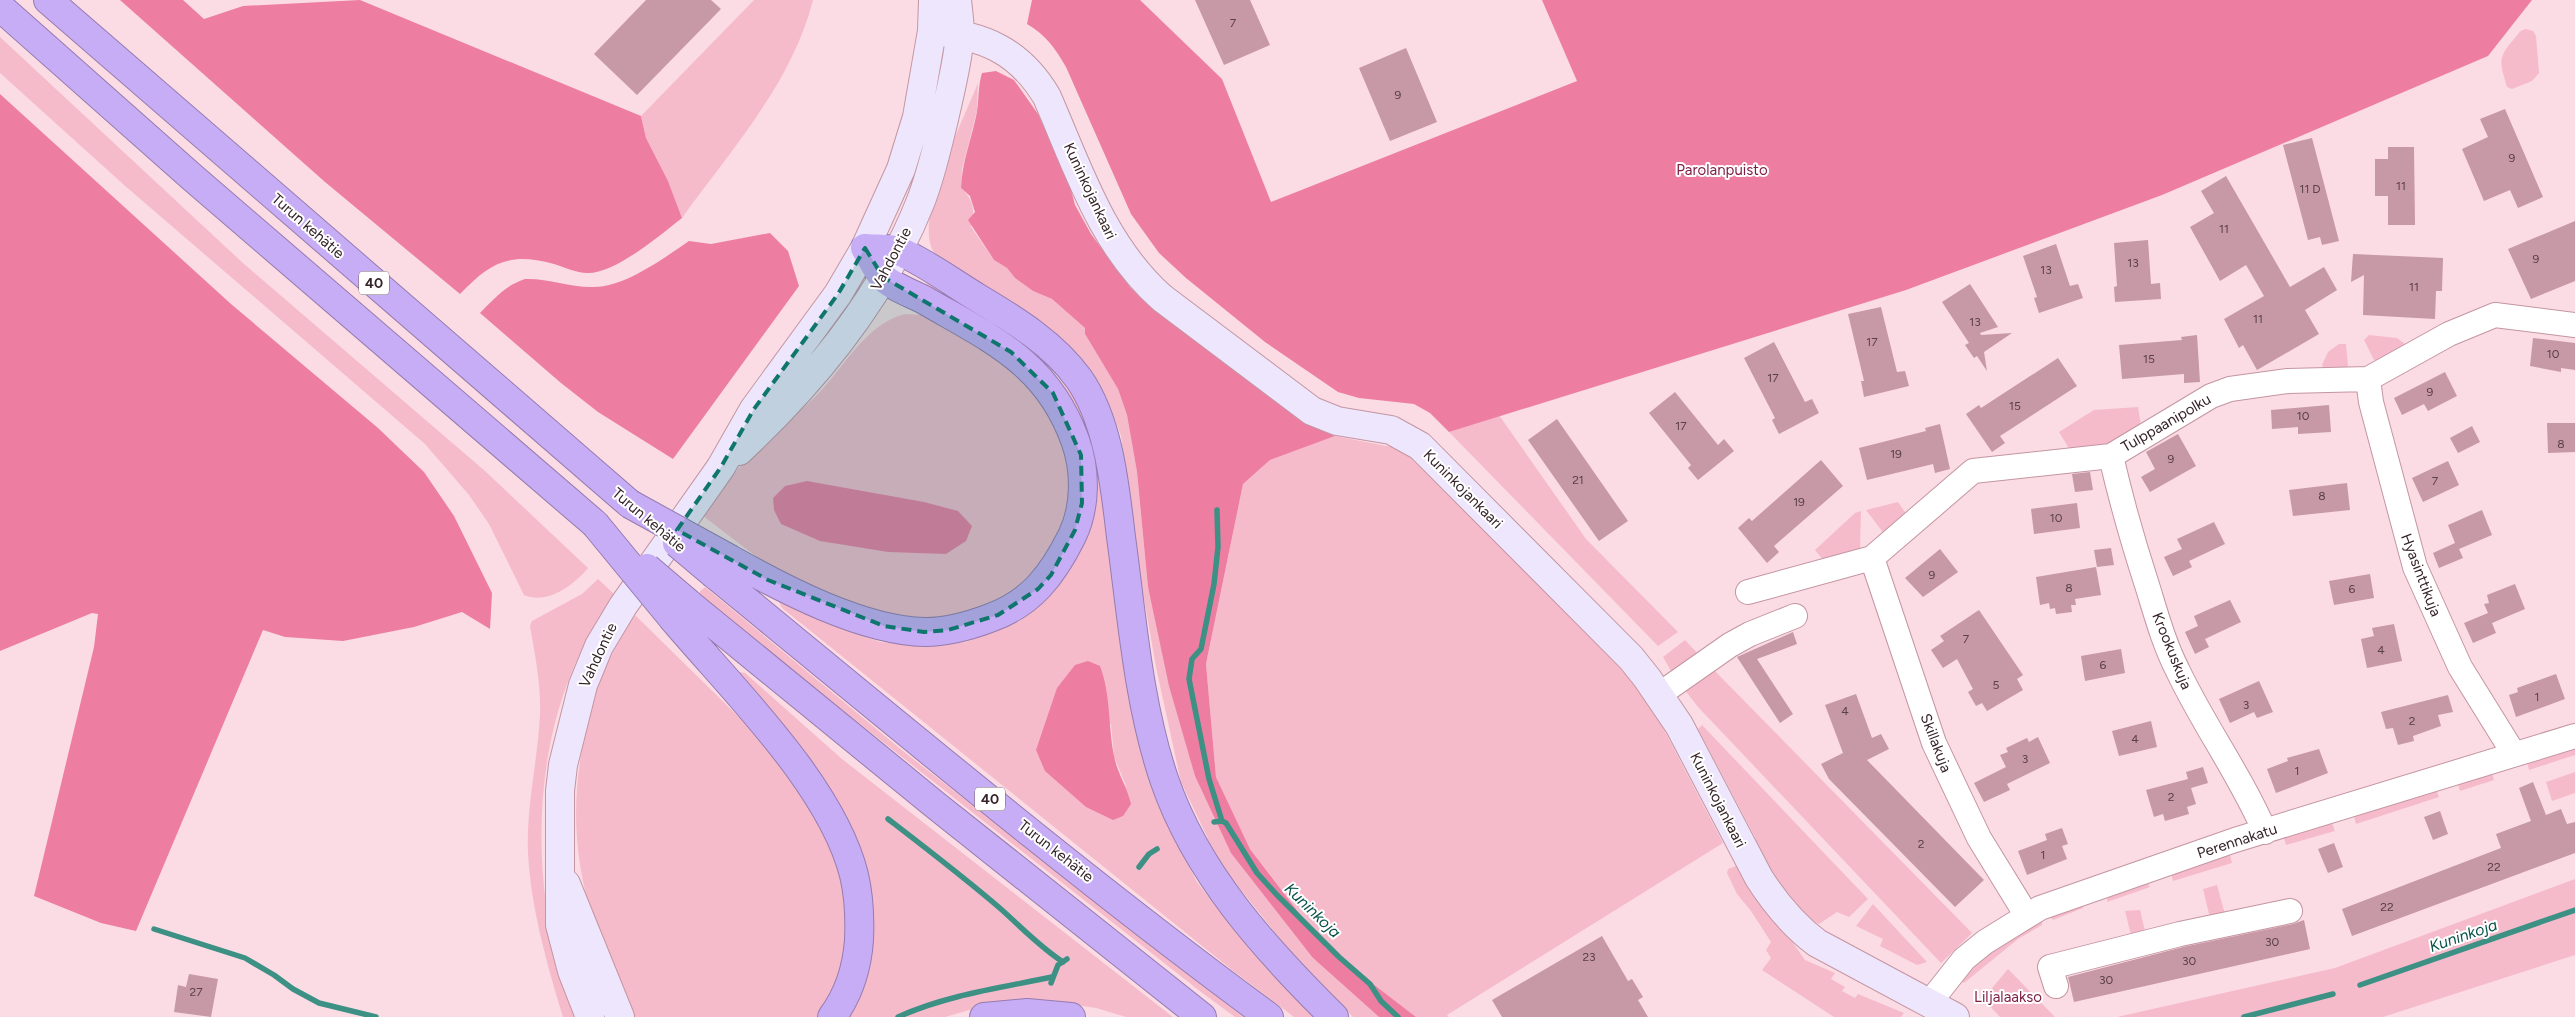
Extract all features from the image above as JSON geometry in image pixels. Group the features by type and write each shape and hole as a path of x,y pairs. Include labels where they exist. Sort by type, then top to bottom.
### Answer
{"highway":[{"name":"Turun kehätie","path":"48,0 630,504 722,567 958,773 1213,975 1270,1017"},
{"name":"40","path":"0,6 193,178 587,518 681,612 934,804 1202,1017"},
{"path":"866,248 898,250 1031,331 1079,380 1092,406 1108,451 1147,713 1163,778 1176,810 1211,875 1239,913 1305,989 1334,1017"},
{"path":"722,567 768,580 850,616 884,626 924,632 970,626 998,616 1038,589 1051,574 1075,530 1082,503 1084,477 1081,455 1066,414 1053,393 1038,376 1011,352 883,278 866,248"},
{"path":"681,612 799,770 826,810 844,846 854,875 858,903 858,955 852,982 832,1017"},
{"path":"984,1017 1027,1013 1071,1017"}],"street":[{"name":"Vahdontie","path":"590,1017 572,971 560,925 561,873 559,823 563,765 583,685 599,646 623,606 721,467 754,409 833,302 866,248 901,169 917,117 932,31 934,0"},
{"name":"Vahdontie","path":"721,467 769,423 838,343 883,278 898,250 927,182 952,84 960,33 956,0"},
{"name":"Kuninkojankaari","path":"932,31 960,33 997,47 1016,60 1039,82 1102,222 1121,254 1142,281 1312,411 1337,421 1391,430 1420,446 1631,658 1660,694 1683,733 1759,878 1772,899 1788,917 1817,943 1955,1017"},
{"name":"Tulppaanipolku","path":"1748,592 1872,558 1973,471 2111,456 2182,412 2211,396 2230,389 2288,381 2368,379 2449,334 2495,315 2575,325"},
{"name":"Hyasinttikuja","path":"2368,379 2373,411 2415,567 2460,667 2514,754"},
{"name":"Krookuskuja","path":"2111,456 2139,560 2173,661 2201,717 2250,796 2265,832"},
{"name":"Skillakuja","path":"1872,558 1934,743 1979,838 2026,916"},
{"path":"1660,694 1730,645 1750,634 1795,616"},
{"name":"Perennakatu","path":"1930,1002 1964,960 1984,942 2040,908 2265,832 2575,736"},
{"name":"Vahdontie","path":"561,873 620,1017"},
{"path":"2056,986 2050,967 2180,934 2290,911"}],"highlighted area":[{"path":"865,248 883,277 1011,352 1053,393 1081,455 1082,503 1075,530 1051,575 1038,589 998,615 948,630 924,632 884,626 768,580 677,530 721,467 754,409 838,294"}],"green space":[{"path":"120,0 183,0 204,19 243,6 360,0 641,116 646,138 668,181 682,218 624,261 598,272 583,273 538,261 513,260 502,262 481,274 460,294 325,182"},
{"path":"754,0 813,0 791,60 775,88 758,115 682,218 668,181 646,138 641,116"},
{"name":"Parolanpuisto","path":"1032,0 1140,0 1222,79 1271,202 1577,81 1542,0 2532,0 2488,56 2162,195 1906,290 1449,432 1430,413 1414,404 1359,398 1338,392 1265,342 1186,278 1159,253 1131,214 1066,67 1050,42 1027,24"},
{"path":"2526,29 2533,31 2536,36 2539,73 2532,81 2512,89 2507,87 2502,66 2502,56 2518,34"},
{"path":"0,37 244,264 485,471 588,568 582,575 567,587 550,596 542,598 524,595 489,524 469,495 425,444 124,185 0,73"},
{"path":"996,71 1014,80 1038,114 1069,182 1075,205 1091,234 1130,287 1147,304 1302,419 1335,436 1270,460 1243,484 1206,664 1216,777 1250,849 1326,948 1416,1017 1379,1017 1313,958 1231,853 1195,776 1169,686 1148,587 1137,472 1127,415 1118,389 1085,334 1085,328 1052,299 1033,291 1015,278 1007,268 994,260 968,220 975,212 970,196 961,188 963,168 977,112 982,73"},
{"path":"978,83 977,111 962,169 961,188 971,201 973,216 971,227 994,260 1007,268 1015,278 1033,291 1052,299 1085,328 1085,334 1118,389 1127,415 1137,472 1148,587 1195,776 1313,958 1379,1017 1353,1017 1305,970 1220,864 1181,782 1156,667 1141,582 1121,436 1109,404 1085,368 947,265 933,251 929,236 930,215 935,192 953,142"},
{"path":"0,94 231,304 378,428 424,472 454,516 492,593 490,629 462,612 414,627 343,641 285,637 263,630 136,931 101,923 34,896 94,647 98,614 92,613 0,651"},
{"path":"770,233 788,251 799,286 673,459 598,412 561,383 480,313 506,289 525,279 585,287 606,286 644,270 689,241 711,244"},
{"path":"927,283 999,328 1022,345 1044,363 1079,406 1092,432 1152,776 1174,837 1197,882 1241,938 1315,1017 1294,1017 1232,970 782,608 779,602 781,600 835,625 880,642 923,646 966,642 1020,621 1054,588 1086,436 924,291","holes":["1057,688 1111,724 1114,757 1127,788"]},
{"path":"905,314 924,315 959,331 1033,385 1060,429 1071,478 1068,510 1064,527 1043,567 1008,598 965,618 893,620 788,576 754,555 702,515 758,446 779,425 804,407 823,389 865,338 890,319"},
{"path":"2369,335 2397,338 2409,347 2380,360 2374,360 2364,340"},
{"path":"2339,344 2346,344 2348,366 2340,371 2325,371 2322,365 2328,352"},
{"path":"2138,407 2141,426 2109,446 2070,450 2059,432 2094,410"},
{"path":"1499,415 1586,539 1678,632 1658,646 1449,432"},
{"path":"1335,436 1407,450 1626,671 1660,722 1723,843 1447,1015 1449,1017 1416,1017 1329,951 1250,849 1216,777 1206,664 1243,484 1270,460"},
{"path":"807,481 924,502 958,511 972,526 966,541 946,554 888,552 820,541 781,524 774,510 773,498 785,486"},
{"path":"1898,502 1907,515 1885,535 1866,510"},
{"path":"1861,511 1860,550 1824,561 1815,550 1855,513"},
{"path":"598,579 615,595 594,627 576,661 563,697 552,734 542,810 542,848 547,924 580,1017 563,1017 536,916 528,853 529,818 540,713 540,691 530,626 532,621 582,594"},
{"path":"705,587 903,751 1243,1017 1235,1017 1201,992 696,595"},
{"path":"635,615 750,728 785,769 828,837 847,894 847,962 820,1017 634,1017 618,983 592,917 578,851 576,817 583,744 592,703 613,651"},
{"path":"1685,640 1703,659 1674,676 1663,657"},
{"path":"1088,661 1100,666 1104,677 1114,756 1131,804 1123,816 1113,820 1086,807 1045,771 1036,750 1057,688 1075,665"},
{"path":"1709,665 1972,933 1941,963 1698,707 1684,689"},
{"path":"735,673 745,673 842,759 1173,1017 1126,1017 1096,1008 1062,1003 994,1003 945,1017 847,1017 872,917"},
{"path":"1702,725 1868,899 1849,917 1837,912 1819,924 1809,918 1782,892 1764,865 1755,837 1698,729"},
{"path":"2575,747 2575,755 2529,770 2527,762"},
{"path":"2575,772 2575,793 2552,801 2546,782"},
{"path":"2492,773 2494,780 2460,791 2458,784"},
{"path":"2436,789 2439,797 2356,824 2354,816"},
{"path":"2332,823 2335,831 2286,845 2284,838"},
{"path":"2230,855 2232,863 2173,881 2171,873"},
{"path":"1738,865 1805,960 1835,973 1831,979 1845,987 1842,991 1855,998 1858,994 1904,1013 1901,1017 1834,1017 1762,970 1771,958 1766,950 1771,942 1751,911 1737,894 1727,873 1728,869"},
{"path":"2575,879 2575,955 2383,1017 2117,1017 2335,968"},
{"path":"2146,881 2150,887 2107,902 2108,893"},
{"path":"2217,885 2226,918 2211,922 2203,889"},
{"path":"2081,901 2083,908 2053,920 2049,915"},
{"path":"1873,904 1927,962 1917,965 1880,946 1883,939 1856,926"},
{"path":"2140,910 2146,935 2132,939 2125,911"},
{"path":"2042,919 2042,925 2018,939 1964,983 1960,981 1987,955"},
{"name":"Liljalaakso","path":"2008,969 2055,1017 2000,1017 1983,999"}],"building":[{"path":"646,0 711,0 721,9 637,95 594,54"},
{"path":"1195,0 1250,0 1270,45 1224,65"},
{"path":"1406,48 1437,122 1390,141 1359,68"},
{"path":"2505,109 2543,197 2518,208 2510,190 2484,201 2462,149 2488,137 2480,119"},
{"path":"2312,138 2339,241 2322,245 2320,237 2308,240 2283,145"},
{"path":"2388,147 2414,147 2415,225 2388,225 2388,196 2375,196 2375,159 2388,159"},
{"path":"2226,176 2290,287 2324,267 2337,290 2305,310 2319,334 2257,370 2243,345 2239,348 2224,319 2264,296 2246,265 2220,281 2190,227 2214,213 2201,191"},
{"path":"2575,221 2575,281 2531,299 2508,249"},
{"path":"2148,240 2151,284 2160,283 2161,299 2115,302 2114,287 2117,286 2114,243"},
{"path":"2056,244 2070,286 2078,284 2083,298 2039,313 2034,298 2037,297 2023,256"},
{"path":"2353,254 2443,258 2442,291 2436,291 2435,319 2363,315 2364,275 2351,282"},
{"path":"1970,284 1998,327 1980,333 1981,335 2012,333 1984,352 1987,371 1977,356 1974,358 1965,345 1969,343 1942,302"},
{"path":"1881,307 1897,372 1905,371 1909,386 1864,397 1861,381 1864,381 1848,314"},
{"path":"2197,335 2200,382 2184,383 2184,374 2122,379 2119,345 2182,340 2181,337"},
{"path":"2533,338 2575,343 2575,370 2561,368 2561,372 2530,366"},
{"path":"1774,342 1805,402 1812,399 1819,413 1779,434 1772,420 1775,418 1744,358"},
{"path":"2058,358 2077,386 2000,436 2005,443 1992,452 1966,414 1979,405 1981,408"},
{"path":"2445,372 2457,396 2428,411 2424,404 2402,415 2394,398"},
{"path":"1675,392 1718,445 1724,439 1734,451 1698,480 1688,468 1691,465 1649,413"},
{"path":"2329,405 2331,432 2298,434 2298,427 2272,429 2271,410"},
{"path":"1557,419 1628,521 1599,541 1528,440"},
{"path":"2547,423 2575,423 2575,452 2548,453"},
{"path":"1940,424 1950,469 1935,473 1933,464 1867,480 1859,448 1926,431 1925,428"},
{"path":"2472,426 2480,442 2458,453 2450,438"},
{"path":"2178,434 2196,466 2150,492 2141,477 2155,469 2146,452"},
{"path":"1821,460 1843,486 1774,546 1779,552 1767,563 1738,528 1749,518 1752,521"},
{"path":"2448,461 2459,485 2423,502 2412,478"},
{"path":"2090,472 2093,490 2075,492 2072,474"},
{"path":"2347,483 2350,510 2293,516 2289,490"},
{"path":"2077,503 2080,528 2034,534 2031,509"},
{"path":"2482,510 2492,535 2459,549 2463,558 2439,568 2433,553 2455,543 2448,525"},
{"path":"2214,522 2225,544 2189,561 2192,567 2173,576 2164,557 2182,549 2177,539"},
{"path":"2111,548 2114,565 2097,567 2094,550"},
{"path":"1940,549 1958,572 1923,597 1905,578"},
{"path":"2096,567 2101,595 2075,599 2076,605 2071,605 2072,612 2056,614 2055,608 2050,609 2049,603 2040,605 2036,577"},
{"path":"2370,574 2374,598 2334,605 2329,581"},
{"path":"2515,584 2525,609 2492,623 2496,633 2473,643 2464,623 2488,613 2484,604 2489,603 2487,595"},
{"path":"2230,600 2241,622 2205,639 2209,647 2195,654 2185,632 2198,626 2194,616"},
{"path":"1979,610 2023,675 2017,679 2023,690 1987,711 1982,703 1976,706 1968,692 1973,689 1957,659 1943,668 1931,650 1944,641 1940,636"},
{"path":"2394,624 2402,661 2367,668 2361,639 2374,636 2372,628"},
{"path":"1793,632 1797,644 1757,659 1793,714 1780,723 1737,657"},
{"path":"2121,649 2125,673 2085,681 2081,656"},
{"path":"2556,674 2565,699 2516,717 2509,695 2518,692 2517,688"},
{"path":"2259,681 2273,712 2257,718 2254,712 2230,723 2219,699"},
{"path":"1856,694 1872,738 1881,734 1889,749 1867,760 1984,880 1955,907 1829,779 1821,764 1843,753 1825,705"},
{"path":"2448,695 2453,712 2438,715 2441,726 2413,736 2414,741 2398,745 2393,728 2386,729 2381,712"},
{"path":"2151,721 2157,747 2119,756 2112,731"},
{"path":"2038,737 2050,763 2007,784 2010,790 1984,802 1974,783 2006,767 2000,755 2008,752 2006,748 2027,738 2029,742"},
{"path":"2319,749 2328,773 2276,793 2267,769 2288,761 2287,758"},
{"path":"2203,767 2208,783 2191,788 2196,804 2187,807 2189,814 2165,821 2163,814 2154,817 2146,790 2188,779 2186,772"},
{"path":"2533,782 2546,815 2561,809 2567,824 2575,822 2575,853 2352,936 2342,909 2501,848 2496,834 2531,821 2519,788"},
{"path":"2440,811 2448,834 2433,840 2424,817"},
{"path":"2062,828 2068,844 2062,846 2067,859 2027,875 2018,851 2047,840 2045,834"},
{"path":"2334,843 2343,867 2328,873 2318,849"},
{"path":"2304,920 2310,949 2074,1002 2068,977 2183,947 2293,924"},
{"path":"1602,936 1628,981 1632,979 1643,997 1638,1000 1648,1017 1502,1017 1492,1000"},
{"path":"189,974 218,979 211,1017 174,1012 178,985 186,987"}],"waterway":[{"path":"1217,510 1218,547 1214,584 1201,649 1192,659 1189,679 1209,779 1222,821"},
{"path":"888,819 974,886 1039,944 1063,962"},
{"name":"Kuninkoja","path":"1214,822 1222,821 1226,823 1257,873 1339,957 1370,984 1381,1001 1398,1017"},
{"name":"Kuninkoja","path":"1139,867 1149,854 1157,849"},
{"name":"Kuninkoja","path":"2360,985 2575,910"},
{"path":"154,929 245,958 293,989 319,1003 376,1017"},
{"name":"Kuninkoja","path":"1051,983 1058,965 1067,959"},
{"path":"898,1017 935,1003 1052,977"},
{"name":"Kuninkoja","path":"2244,1017 2333,994"}]}
